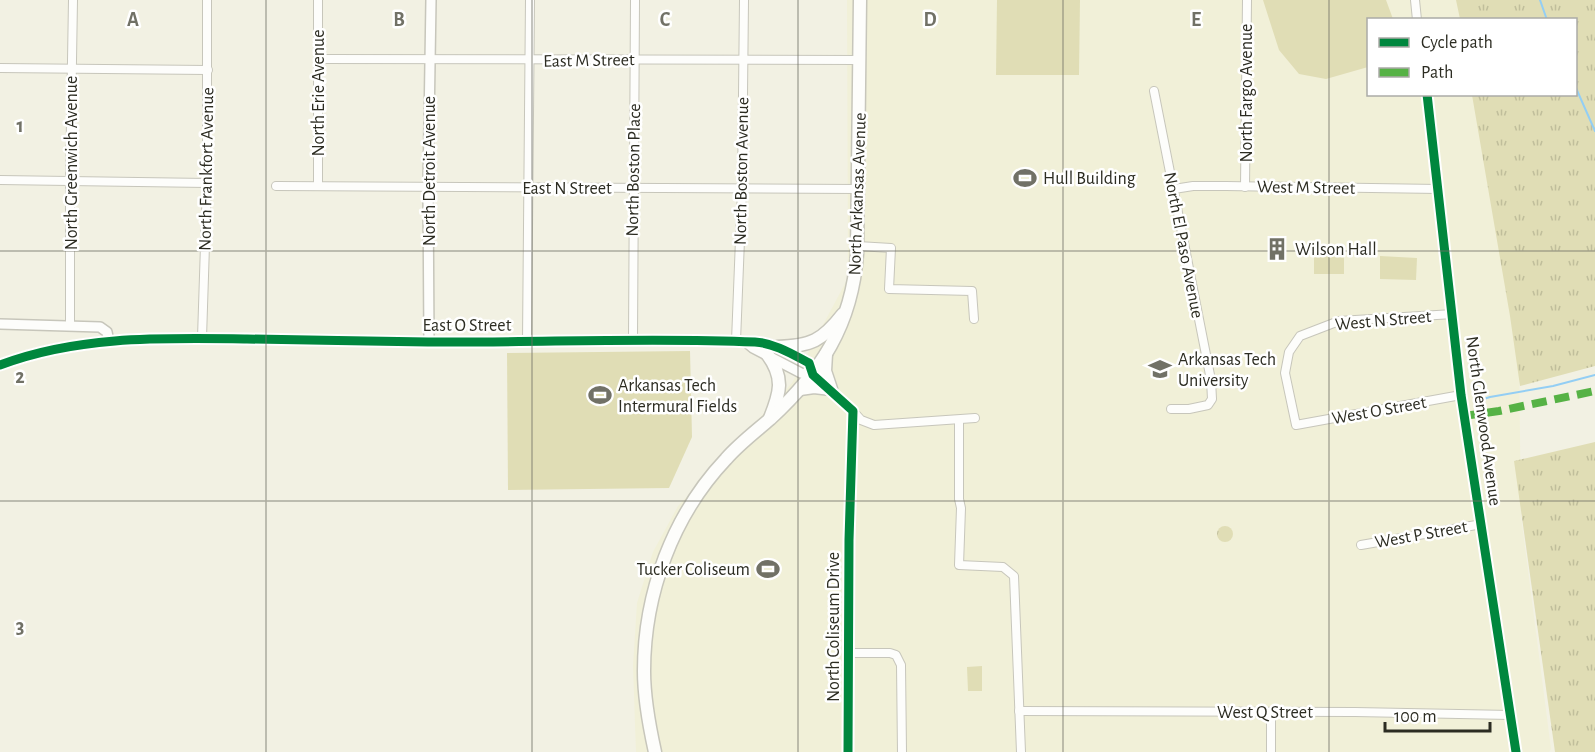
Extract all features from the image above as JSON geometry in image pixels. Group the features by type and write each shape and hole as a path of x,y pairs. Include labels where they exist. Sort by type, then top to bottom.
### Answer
{"main road":[{"name":"North Arkansas Avenue","path":"655,752 648,715 644,672 646,628 654,589 667,550 685,513 708,479 813,375 826,354 847,309 856,274 858,246 860,0"},
{"path":"770,418 779,397 780,385 772,351 801,346 817,340 831,329 847,309"},
{"path":"800,389 814,387 831,389 825,371 826,354"}],"street":[{"name":"North Greenwich Avenue","path":"70,326 73,0"},
{"name":"North Frankfort Avenue","path":"201,338 207,183 207,0"},
{"name":"North Erie Avenue","path":"318,0 318,186"},
{"name":"North Detroit Avenue","path":"429,342 428,187 431,0"},
{"path":"528,341 530,0"},
{"name":"North Boston Place","path":"633,340 635,0"},
{"name":"North Boston Avenue","path":"736,341 742,189 744,0"},
{"name":"North Fargo Avenue","path":"1245,186 1247,0"},
{"path":"1415,0 1417,18"},
{"name":"East M Street","path":"319,59 860,60"},
{"path":"0,68 208,70"},
{"name":"North El Paso Avenue","path":"1154,91 1211,380 1212,399 1208,405 1189,409 1171,409"},
{"name":"North Glenwood Avenue","path":"1427,96 1461,395 1516,752"},
{"path":"0,180 207,183"},
{"name":"East N Street","path":"276,186 858,189"},
{"name":"West M Street","path":"1174,189 1193,186 1245,186 1438,189"},
{"path":"858,246 891,248 889,289 972,291 974,319"},
{"name":"West N Street","path":"1296,425 1285,373 1289,352 1300,336 1340,321 1453,314"},
{"path":"0,324 100,327 107,332 109,342"},
{"name":"East O Street","path":"0,365 43,351 148,338 429,342 736,341 756,342 772,351 809,363 813,375"},
{"path":"813,375 831,389 861,420 874,425 975,418"},
{"name":"West O Street","path":"1296,425 1461,395"},
{"name":"North Coliseum Drive","path":"848,752 853,411"},
{"path":"959,420 961,508 959,565 1003,567 1014,576 1021,752"},
{"name":"West P Street","path":"1361,545 1482,524"},
{"path":"849,653 896,655 901,665 902,752"},
{"name":"West Q Street","path":"1019,711 1511,715"},
{"path":"1271,712 1271,752"}],"shaded area":[{"name":"Arkansas Tech University","path":"847,0 1486,0 1488,18 1367,18 1367,96 1495,96 1519,355 1521,516 1551,749 1549,752 636,752 633,666 637,603 653,552 678,506 792,383 848,278"}],"green space":[{"path":"997,0 1080,0 1079,75 996,75"},
{"path":"1263,0 1386,0 1393,18 1367,18 1367,67 1326,79 1299,74 1279,50"},
{"path":"1456,0 1595,0 1595,366 1520,386 1472,96 1577,96 1577,18 1460,18"},
{"path":"1314,255 1344,255 1344,274 1314,274"},
{"path":"1380,256 1417,258 1416,280 1380,279"},
{"name":"Arkansas Tech Intermural Fields","path":"690,351 692,437 669,488 508,490 507,353"},
{"path":"1595,442 1595,752 1555,752 1514,461"},
{"path":"1222,526 1228,526 1233,534 1231,540 1222,542 1217,537 1217,531"},
{"path":"982,666 982,691 968,691 967,667"}],"waterway":[{"path":"1540,0 1546,18"},
{"path":"1577,90 1595,131"},
{"path":"1474,402 1595,375"}],"marked path":[{"path":"1464,416 1595,391"}],"cycle path":[{"path":"1427,96 1461,395 1516,752"},
{"path":"0,365 60,348 91,343 153,339 428,342 714,341 755,342 769,344 783,350 809,363 813,375 853,411 849,540 848,752"}],"place":[{"name":"Hull Building","path":"1025,178"},
{"name":"Wilson Hall","path":"1277,249"},
{"name":"Arkansas Tech University","path":"1160,369"},
{"name":"Arkansas Tech Intermural Fields","path":"600,395"},
{"name":"Tucker Coliseum","path":"768,569"}]}
